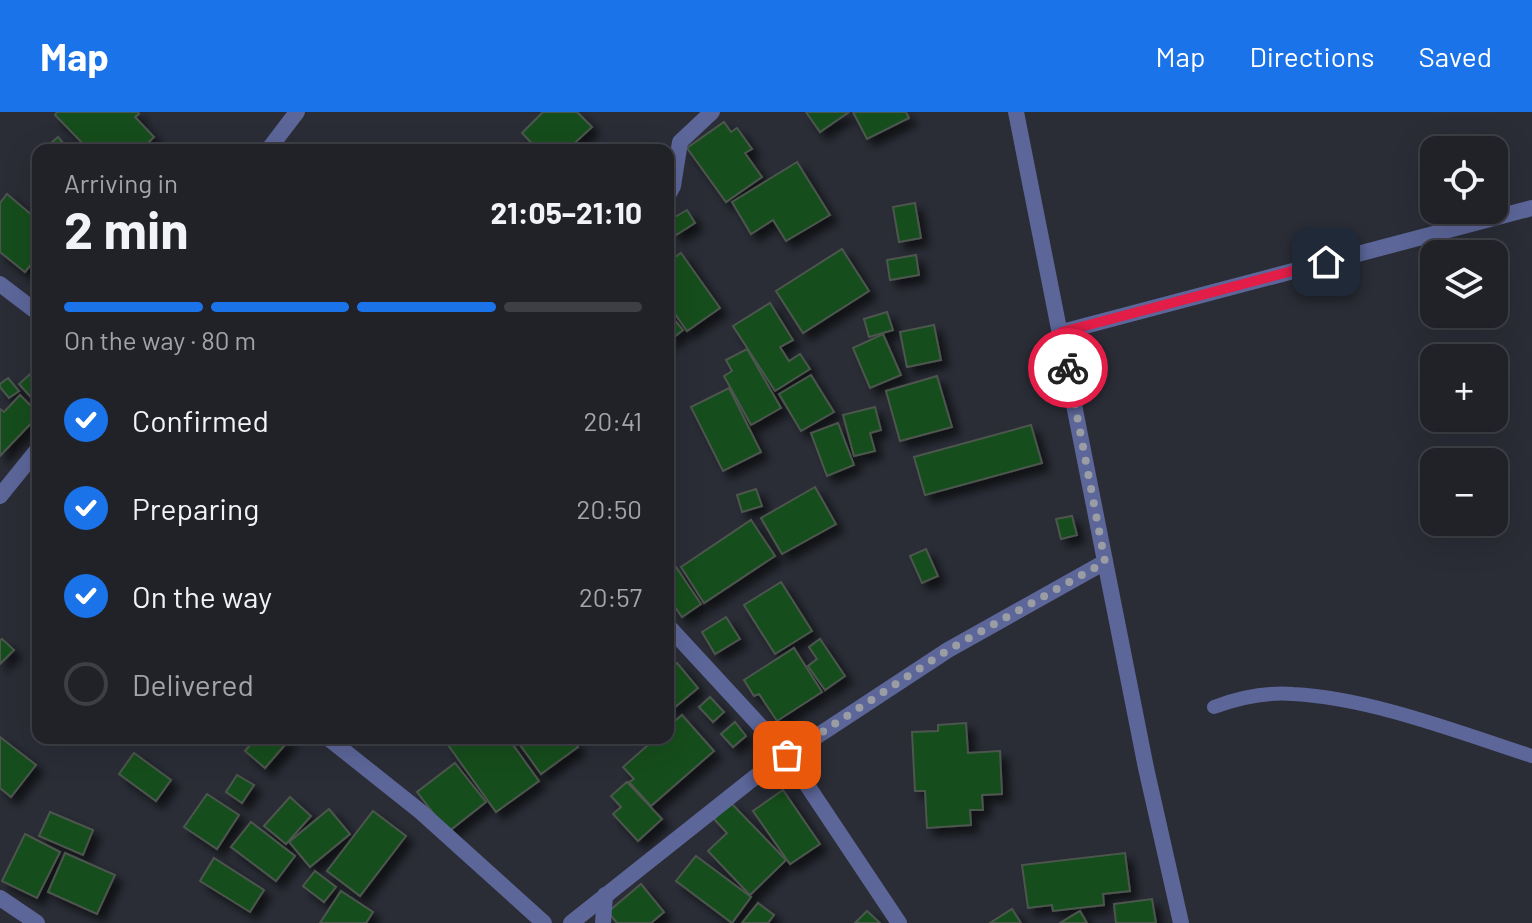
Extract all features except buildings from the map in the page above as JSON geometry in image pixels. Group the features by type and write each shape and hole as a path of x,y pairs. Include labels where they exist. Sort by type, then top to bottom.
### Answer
{"street":[{"path":"273,144 297,112"},
{"path":"674,180 680,142 712,112"},
{"path":"1016,112 1146,768 1181,923"},
{"path":"1062,332 1532,208"},
{"path":"0,284 32,308"},
{"path":"0,496 32,456"},
{"path":"571,923 787,755 948,650 1105,562"},
{"path":"674,633 787,755 899,923"},
{"path":"336,744 421,812 544,923"},
{"path":"603,923 605,895"},
{"path":"0,898 37,923"}],"lane":[{"path":"1214,707 1237,699 1292,694 1375,707 1532,756"}],"way so far":[{"path":"787,755 948,650 1105,562 1068,368"}],"route":[{"path":"1068,368 1062,332 1326,262"}]}
